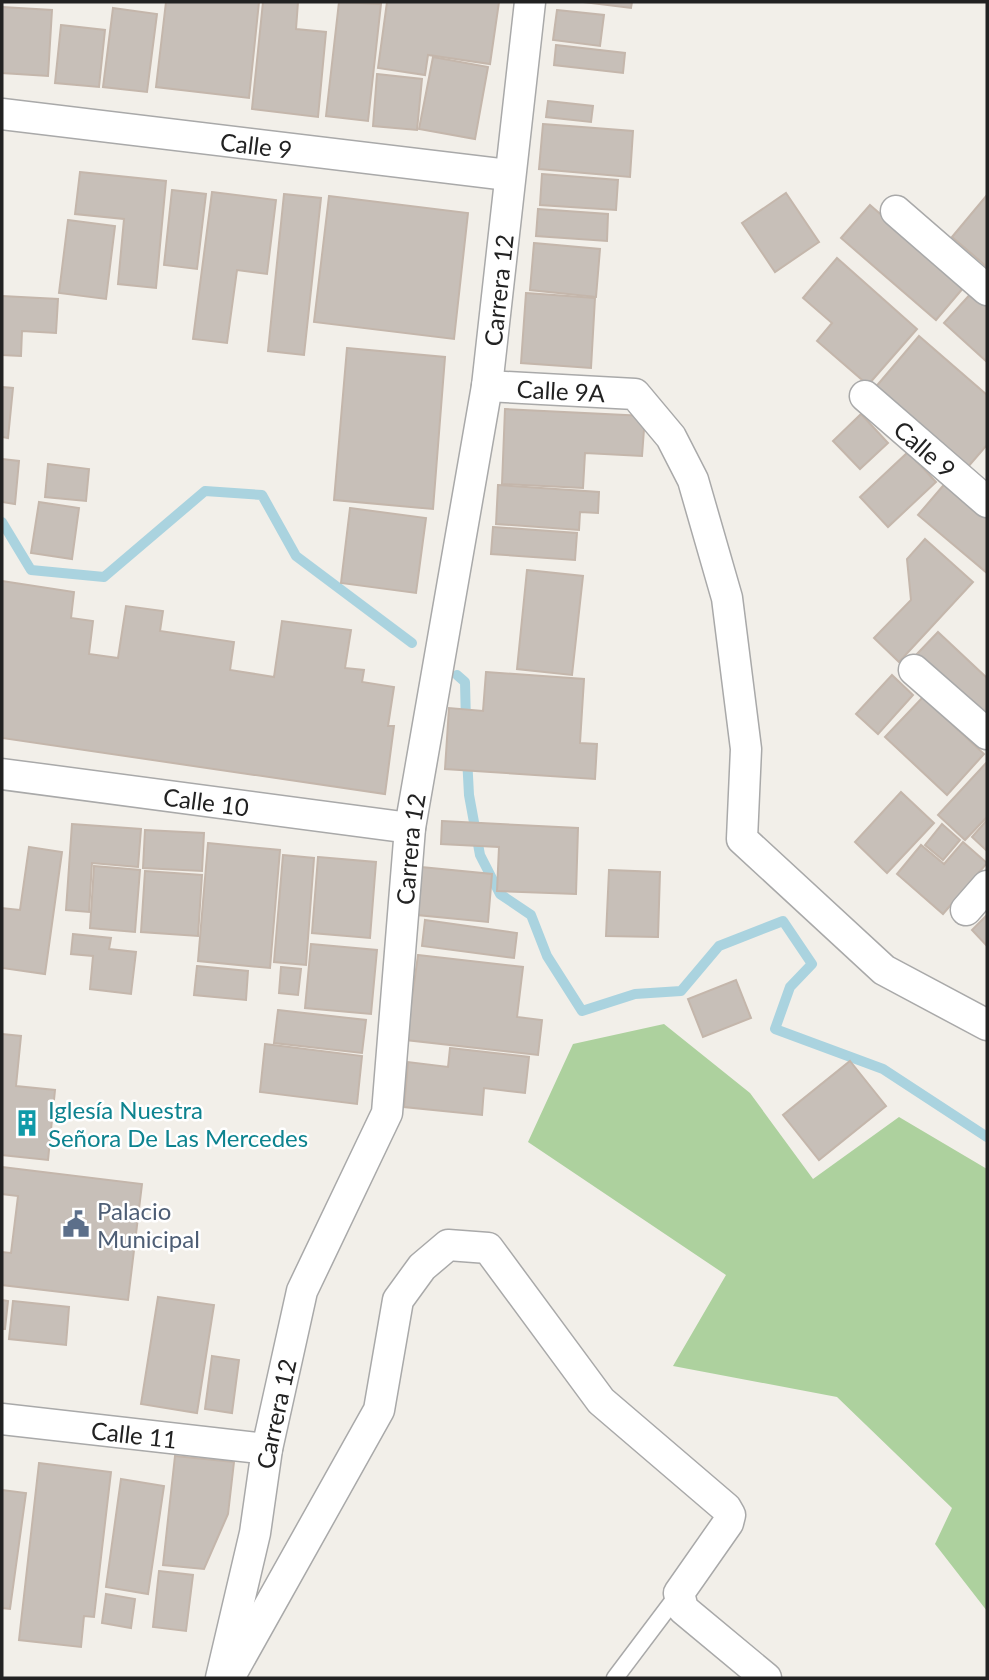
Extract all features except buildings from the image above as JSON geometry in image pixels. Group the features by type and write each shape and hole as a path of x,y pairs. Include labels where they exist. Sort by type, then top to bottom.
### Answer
{"street":[{"name":"Carrera 12","path":"221,1678 255,1533 267,1449 302,1291 387,1114 410,828 486,387 508,175 530,2"},
{"name":"Calle 9","path":"2,114 508,175"},
{"path":"896,211 987,290"},
{"name":"Calle 9A","path":"486,387 635,394 671,437 693,480 727,598 746,749 742,839 884,970 987,1026"},
{"name":"Calle 9","path":"865,396 987,502"},
{"path":"914,670 987,734"},
{"name":"Calle 10","path":"2,774 410,828"},
{"path":"966,910 987,886"},
{"path":"229,1678 379,1410 398,1300 422,1268 448,1245 488,1248 601,1401 726,1508 730,1515 728,1523 679,1593 683,1609 766,1678"},
{"name":"Calle 11","path":"2,1419 267,1449"}],"lane":[{"path":"615,1678 679,1593"}],"green space":[{"path":"664,1024 750,1093 813,1179 899,1117 987,1169 987,1611 935,1544 952,1508 837,1397 673,1366 726,1275 528,1142 573,1044"}],"waterway":[{"path":"2,522 31,570 104,577 205,491 262,495 296,556 412,643"},
{"path":"457,675 465,682 466,723"},
{"path":"467,757 469,795 480,855 500,894 531,915 547,956 582,1011 635,994 681,991 719,946 783,921 812,964 790,987 775,1029 883,1069 987,1137"}],"place":[{"name":"Iglesía Nuestra Señora De Las Mercedes","path":"27,1123"},
{"name":"Palacio Municipal","path":"76,1224"}]}
